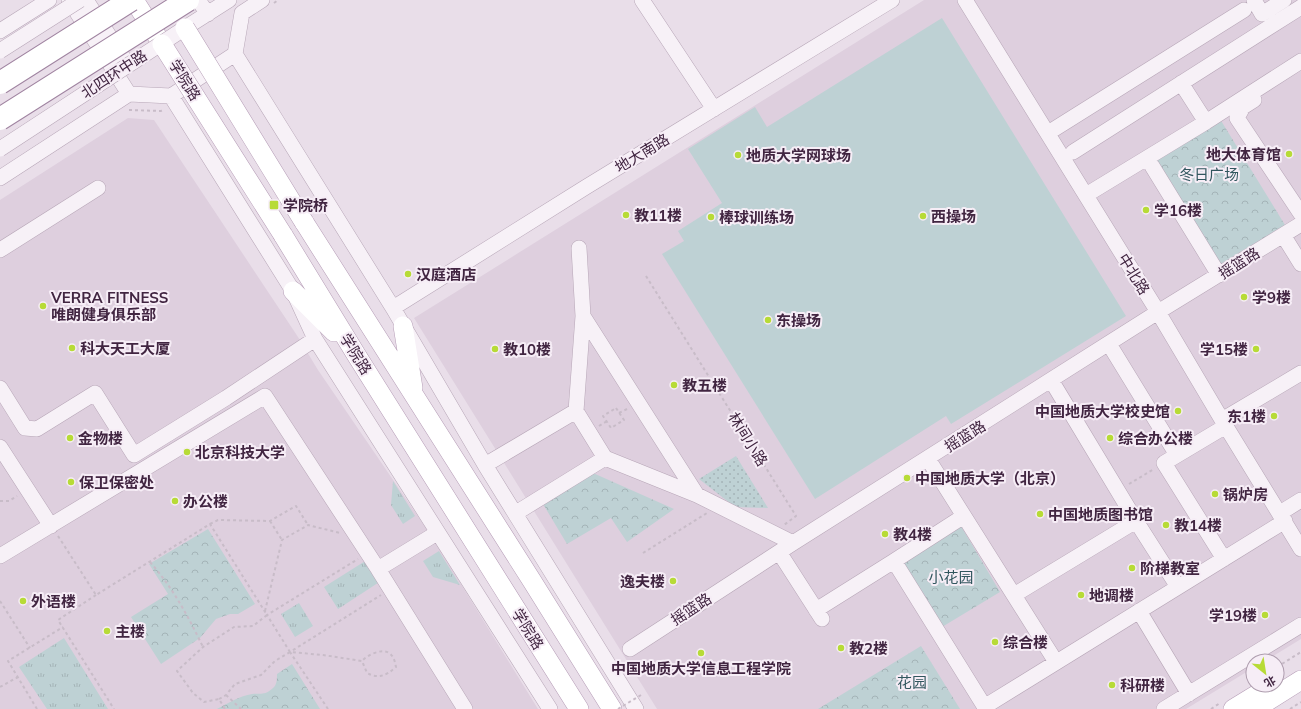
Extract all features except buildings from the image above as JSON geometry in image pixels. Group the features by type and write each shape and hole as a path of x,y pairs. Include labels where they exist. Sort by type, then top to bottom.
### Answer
{"highway":[{"path":"0,83 131,0"},
{"name":"北四环中路","path":"0,119 188,0"}],"main road":[{"name":"学院路","path":"134,0 283,235 579,709"},
{"name":"学院路","path":"167,0 304,222 612,709"},
{"path":"293,291 358,356"},
{"path":"403,326 415,398"},
{"path":"1285,677 1301,667"},
{"path":"1255,709 1301,680"},
{"path":"1233,709 1259,693"}],"street":[{"path":"0,31 49,0"},
{"path":"69,0 129,94"},
{"path":"0,50 80,0"},
{"path":"86,0 128,65"},
{"path":"198,0 208,14"},
{"name":"北四环中路","path":"0,149 229,0"},
{"path":"234,0 242,13 235,54 393,308 485,465 636,709"},
{"path":"242,13 262,0"},
{"path":"642,0 714,109"},
{"name":"地大南路","path":"393,308 586,187 892,0"},
{"name":"中北路","path":"965,0 1158,312 1301,549"},
{"path":"1048,133 1249,5 1262,14 1284,0"},
{"path":"1073,152 1301,7"},
{"path":"0,178 129,94 171,96 235,54"},
{"path":"1086,195 1206,122 1301,61"},
{"path":"1301,70 1243,107 1237,118 1301,214"},
{"path":"1181,83 1206,122"},
{"name":"学院路","path":"171,96 293,291 314,339 550,709"},
{"path":"1152,166 1219,275"},
{"path":"0,250 98,188"},
{"name":"摇篮路","path":"630,649 793,543 928,459 1158,312 1301,224"},
{"path":"1283,235 1301,264"},
{"path":"579,248 583,316 576,411 604,458 697,496 793,543"},
{"path":"583,316 697,496"},
{"path":"0,388 25,428 37,429 94,393 134,455 226,398 314,339"},
{"path":"1109,344 1178,455"},
{"path":"1224,559 1164,463 1301,373"},
{"path":"1051,380 1136,521 1178,587"},
{"path":"0,556 265,396 378,569 465,709"},
{"path":"485,465 576,411"},
{"path":"0,447 51,526"},
{"path":"516,513 604,458"},
{"path":"928,459 1056,662"},
{"path":"894,561 985,708 1056,662 1224,559 1282,517 1301,500"},
{"path":"779,552 820,614 894,561 964,516"},
{"path":"1014,595 1136,521"},
{"path":"378,569 437,533"},
{"path":"1139,612 1189,694"},
{"path":"1164,709 1301,625"}],"path":[{"name":"林间小路","path":"646,276 796,516 773,533"},
{"path":"616,408 619,413 624,420 611,428 603,416 616,408"},
{"path":"1118,491 1164,463"},
{"path":"0,500 9,501 27,489"},
{"path":"114,709 58,620 218,520 270,521 296,506 308,525"},
{"path":"643,553 719,506"},
{"path":"265,611 282,540 270,521"},
{"path":"210,524 290,652 328,709"},
{"path":"282,540 308,525 338,532 363,547 253,626 234,627 203,647 177,671 193,693 204,702 219,699 226,695 235,684 261,675 275,661 390,589"},
{"path":"51,526 96,595"},
{"path":"150,562 165,579 187,613 203,647"},
{"path":"0,601 30,648"},
{"path":"37,709 8,661 63,628"},
{"path":"382,651 389,653 395,660 396,667 391,672 381,677 374,677 367,673 362,661 364,658 382,651"},
{"path":"290,652 362,661"},
{"path":"1285,663 1301,652"},
{"path":"0,688 18,677"},
{"path":"226,695 241,709"},
{"path":"618,709 641,695"},
{"path":"219,699 225,709"},
{"path":"1290,709 1301,702"}],"shaded area":[{"name":"中国地质大学（北京）","path":"924,0 1301,0 1301,639 1278,653 1245,653 1245,673 1186,709 657,709 414,318"},
{"name":"北京科技大学","path":"128,118 154,120 298,337 318,370 430,534 538,709 0,709 0,200"}],"green space":[{"path":"942,18 1126,316 951,424 946,416 815,499 662,254 684,241 678,231 722,203 688,149 755,107 767,127"},
{"name":"冬日广场","path":"1220,119 1285,225 1219,265 1155,159"},
{"path":"736,456 768,508 735,507 699,479"},
{"path":"593,473 674,509 627,542 611,518 567,544 543,504"},
{"path":"393,481 415,516 403,524 391,505"},
{"name":"小花园","path":"961,526 1000,592 942,627 902,561"},
{"path":"208,529 255,604 238,614 230,614 216,619 200,638 161,664 131,617 168,594 149,564"},
{"path":"439,551 460,585 433,577 423,561"},
{"path":"370,558 384,579 338,609 324,587"},
{"path":"299,603 313,626 295,637 281,614"},
{"path":"64,638 108,709 47,709 19,667"},
{"name":"花园","path":"921,646 960,709 818,709"},
{"path":"292,664 320,709 217,709 243,696 267,692 275,685 277,674"}],"place":[{"name":"地大体育馆","path":"1289,154"},
{"name":"地质大学网球场","path":"738,155"},
{"name":"学院桥","path":"274,205"},
{"name":"学16楼","path":"1146,210"},
{"name":"教11楼","path":"626,215"},
{"name":"西操场","path":"923,216"},
{"name":"棒球训练场","path":"711,217"},
{"name":"汉庭酒店","path":"408,274"},
{"name":"学9楼","path":"1244,297"},
{"name":"VERRA FITNESS 唯朗健身俱乐部","path":"43,306"},
{"name":"东操场","path":"768,320"},
{"name":"科大天工大厦","path":"72,348"},
{"name":"教10楼","path":"495,349"},
{"name":"学15楼","path":"1256,349"},
{"name":"教五楼","path":"674,385"},
{"name":"中国地质大学校史馆","path":"1178,411"},
{"name":"东1楼","path":"1274,416"},
{"name":"金物楼","path":"70,438"},
{"name":"综合办公楼","path":"1110,438"},
{"name":"北京科技大学","path":"187,452"},
{"name":"中国地质大学（北京）","path":"907,478"},
{"name":"保卫保密处","path":"71,482"},
{"name":"锅炉房","path":"1215,494"},
{"name":"办公楼","path":"175,501"},
{"name":"中国地质图书馆","path":"1040,514"},
{"name":"教14楼","path":"1166,525"},
{"name":"教4楼","path":"885,534"},
{"name":"阶梯教室","path":"1132,568"},
{"name":"逸夫楼","path":"673,581"},
{"name":"地调楼","path":"1081,595"},
{"name":"外语楼","path":"23,601"},
{"name":"学19楼","path":"1265,615"},
{"name":"主楼","path":"107,631"},
{"name":"综合楼","path":"995,642"},
{"name":"教2楼","path":"841,648"},
{"name":"中国地质大学信息工程学院","path":"701,653"},
{"name":"科研楼","path":"1112,685"}]}
